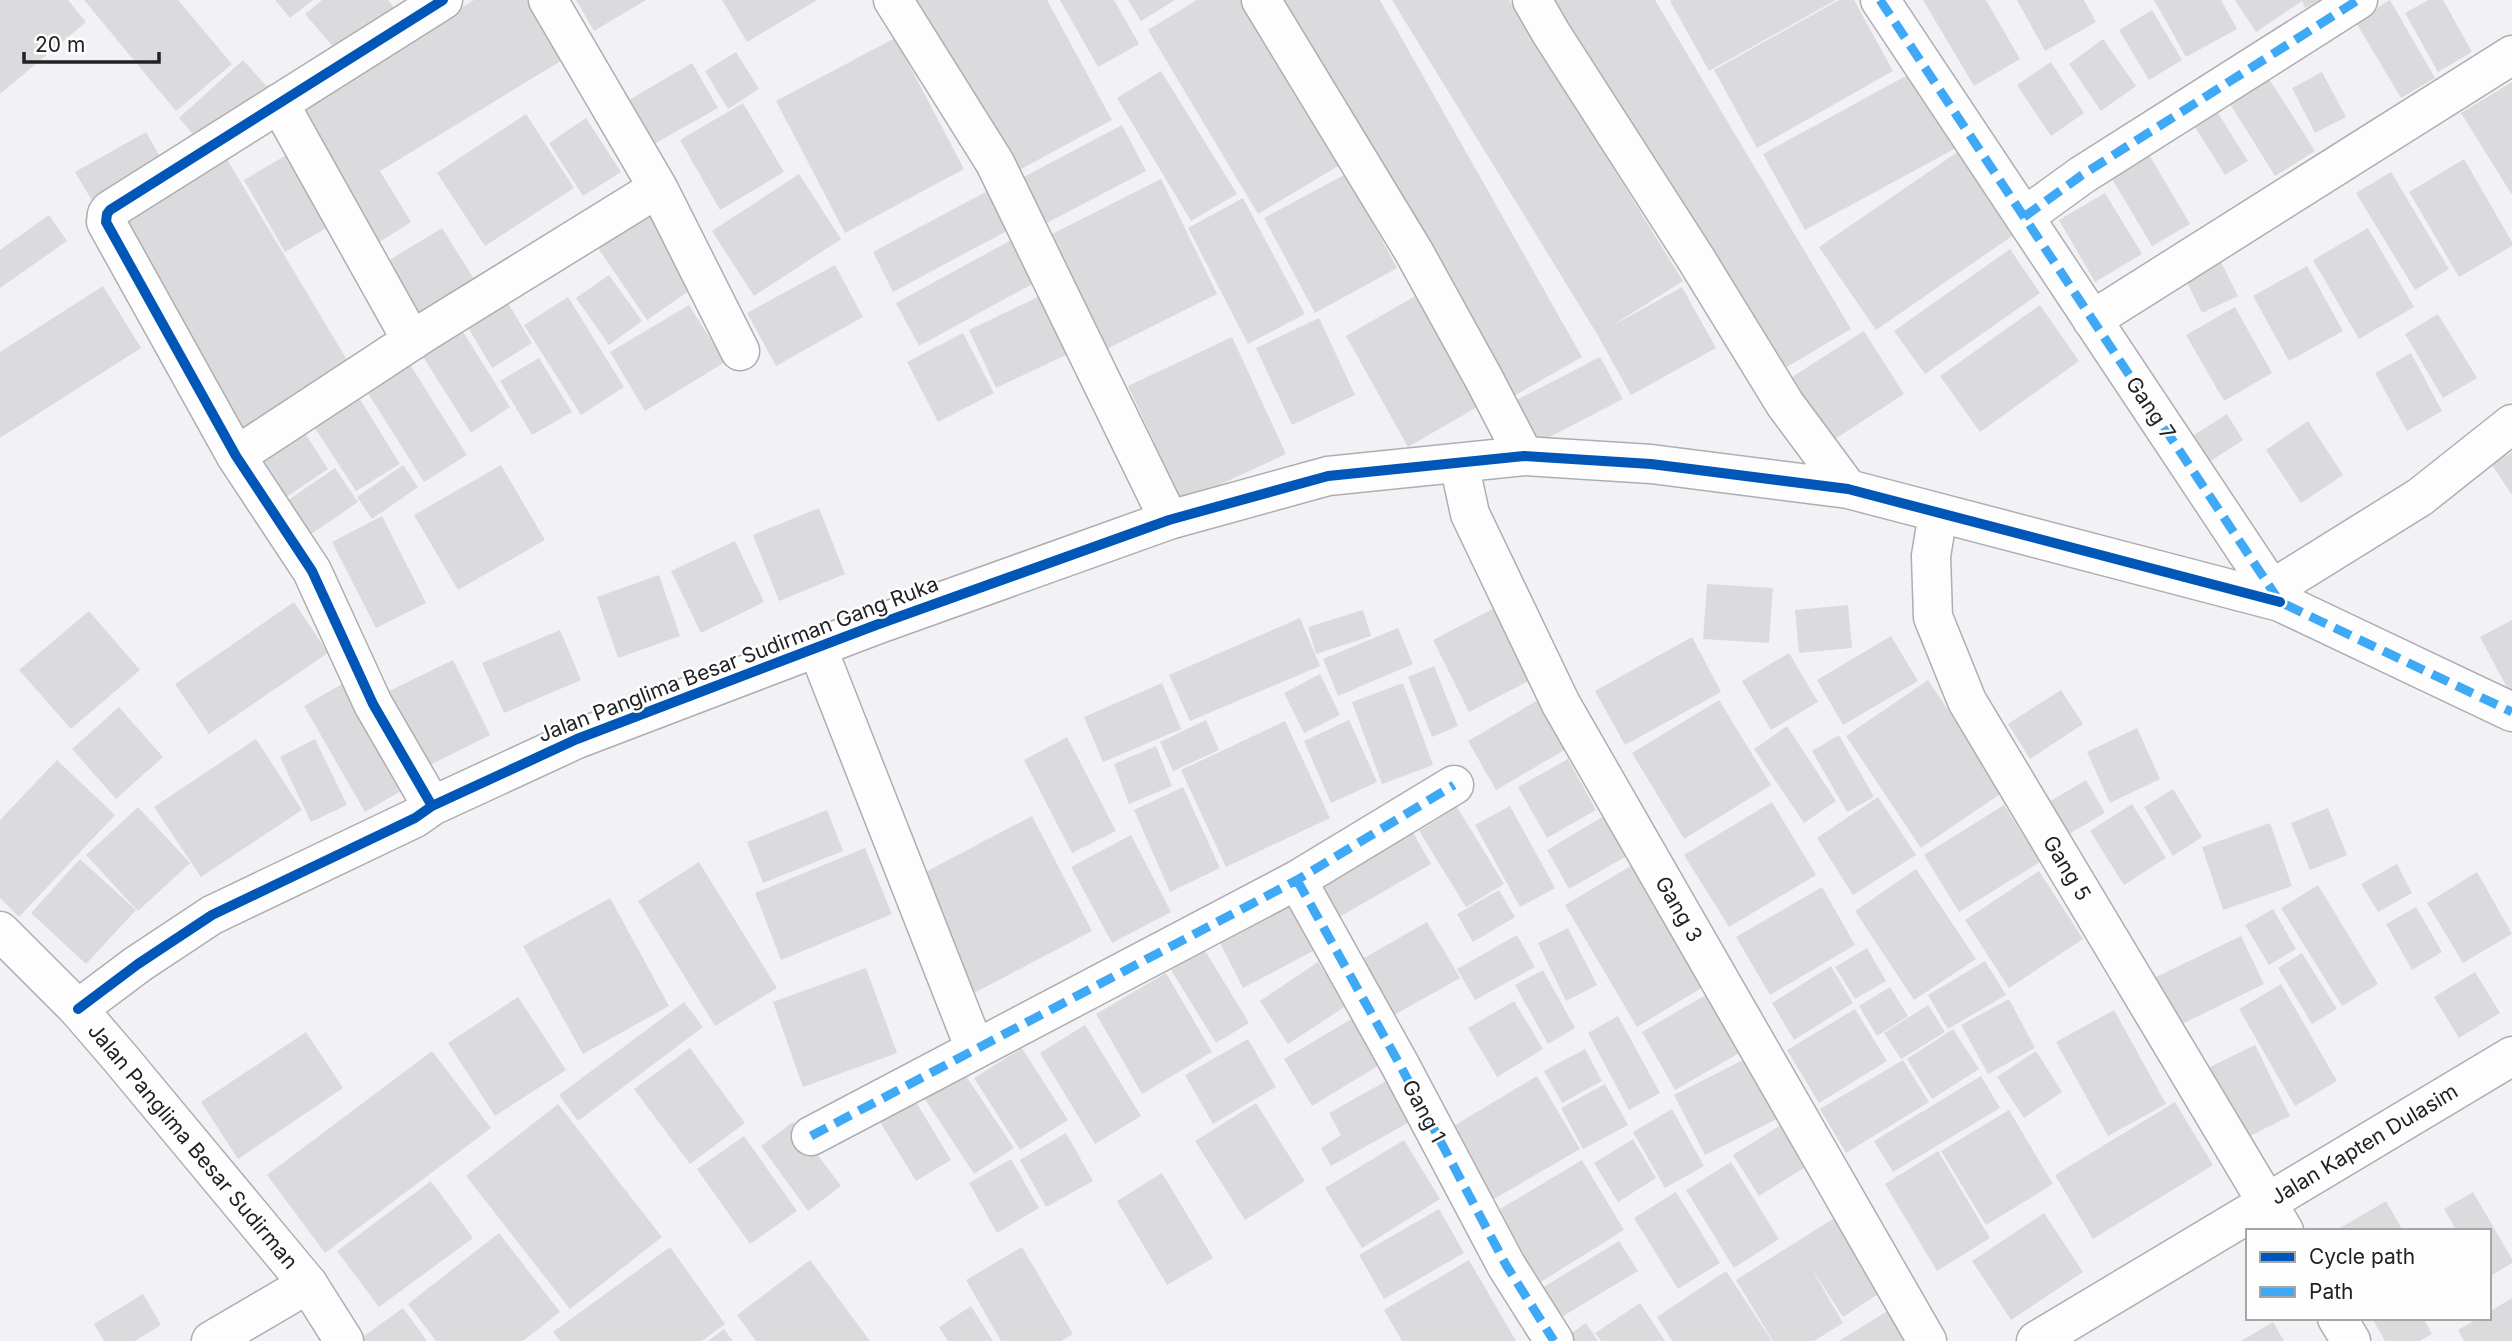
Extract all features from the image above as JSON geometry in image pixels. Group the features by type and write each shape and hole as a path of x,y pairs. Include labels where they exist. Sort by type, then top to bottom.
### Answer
{"street":[{"path":"432,806 373,704 312,571 236,456 106,222 110,210 443,0"},
{"path":"548,0 658,188 740,351"},
{"path":"893,0 995,163 1169,520"},
{"path":"1261,0 1414,252 1485,379 1524,456"},
{"path":"1532,0 1785,404 1848,489"},
{"name":"Gang 7","path":"1880,0 2276,596"},
{"path":"2024,217 2082,175 2358,0"},
{"path":"2092,320 2512,55"},
{"path":"279,103 412,341"},
{"path":"236,456 412,341 658,188"},
{"path":"2512,424 2420,497 2276,596 2512,712"},
{"name":"Jalan Panglima Besar Sudirman Gang Ruka","path":"85,1019 138,964 212,915 415,818 432,806 577,739 817,647 1169,520 1328,477 1524,456 1651,464 1848,489 2276,596"},
{"name":"Gang 3","path":"1459,463 1470,514 1561,704 1927,1341"},
{"name":"Gang 5","path":"1938,513 1931,556 1933,617 1966,701 2276,1217"},
{"path":"817,647 975,1049"},
{"path":"811,1136 1297,880 1454,785"},
{"name":"Gang 1","path":"1297,880 1507,1265 1554,1341"},
{"name":"Jalan Panglima Besar Sudirman","path":"0,931 121,1059 308,1284 344,1341"},
{"name":"Jalan Kapten Dulasim","path":"2253,1229 2276,1217 2512,1056"},
{"name":"Jalan Kapten Dulasim","path":"2036,1341 2246,1232"},
{"path":"211,1341 308,1284"},
{"path":"2338,1320 2351,1341"}],"building":[{"path":"0,0 68,0 86,22 0,94"},
{"path":"84,0 178,0 232,64 176,111"},
{"path":"275,0 313,0 290,18"},
{"path":"322,0 388,0 395,9 341,56 305,14"},
{"path":"474,0 535,0 569,56 380,171 411,222 373,246 290,109 330,88"},
{"path":"576,0 646,0 594,31"},
{"path":"722,0 817,0 747,42"},
{"path":"913,0 1047,0 1112,120 1008,176"},
{"path":"1060,0 1114,0 1139,44 1098,67"},
{"path":"1128,0 1175,0 1141,21"},
{"path":"1197,0 1241,0 1340,165 1258,214 1148,30"},
{"path":"1277,0 1380,0 1582,357 1503,402"},
{"path":"1392,0 1509,0 1683,281 1610,327 1682,287 1716,348 1631,395 1597,334"},
{"path":"1552,0 1655,0 1851,329 1775,374"},
{"path":"1836,0 1709,71 1670,1"},
{"path":"1839,0 1854,0 1893,71 1757,148 1714,70"},
{"path":"1923,0 1986,0 2020,59 1974,86"},
{"path":"2017,0 2084,0 2096,22 2045,51"},
{"path":"2154,0 2221,0 2237,29 2186,57"},
{"path":"2235,0 2321,0 2305,8 2302,1 2256,32"},
{"path":"2390,0 2435,78 2401,98 2355,21"},
{"path":"2428,0 2443,0 2472,52 2438,72 2405,13"},
{"path":"2152,10 2182,60 2149,80 2119,30"},
{"path":"895,38 964,169 845,233 776,101"},
{"path":"2103,39 2136,86 2101,111 2069,64"},
{"path":"736,52 759,89 728,109 705,71"},
{"path":"243,60 268,88 203,146 179,118"},
{"path":"2051,62 2084,113 2051,136 2017,85"},
{"path":"692,63 718,108 654,144 629,100"},
{"path":"2261,66 2315,151 2275,176 2222,91"},
{"path":"1161,71 1237,194 1191,221 1117,98"},
{"path":"1915,71 1956,148 1805,230 1763,154"},
{"path":"2322,72 2346,117 2315,133 2292,88"},
{"path":"2512,82 2512,195 2461,113"},
{"path":"743,103 784,172 720,210 680,140"},
{"path":"2213,105 2248,161 2225,175 2190,119"},
{"path":"526,114 574,188 485,246 437,173"},
{"path":"586,118 621,172 583,196 549,143"},
{"path":"1122,125 1146,171 1041,226 1018,180"},
{"path":"146,132 164,164 94,204 75,172"},
{"path":"300,147 342,219 285,252 244,180"},
{"path":"1959,151 2015,234 1876,330 1819,247"},
{"path":"2147,151 2190,224 2152,246 2109,174"},
{"path":"225,156 350,365 239,430 115,222"},
{"path":"2464,159 2512,246 2459,277 2409,192"},
{"path":"2391,172 2449,269 2415,290 2356,193"},
{"path":"799,174 841,239 754,296 712,231"},
{"path":"1346,174 1397,268 1315,313 1264,218"},
{"path":"1161,179 1217,294 1099,353 1042,239"},
{"path":"995,187 1016,226 893,292 873,252"},
{"path":"2105,193 2142,254 2095,282 2059,220"},
{"path":"1243,198 1305,314 1248,344 1188,228"},
{"path":"655,210 702,282 647,320 598,248"},
{"path":"49,215 67,241 0,288 0,250"},
{"path":"442,228 474,279 416,316 383,264"},
{"path":"2368,228 2414,307 2359,339 2313,260"},
{"path":"1013,239 1036,282 919,346 896,303"},
{"path":"2010,249 2040,293 1925,374 1894,331"},
{"path":"2216,252 2238,296 2202,313 2181,270"},
{"path":"835,265 863,317 776,366 747,313"},
{"path":"2307,266 2343,331 2289,361 2253,296"},
{"path":"609,275 642,321 609,345 576,298"},
{"path":"103,286 141,348 0,438 0,352"},
{"path":"1042,295 1068,354 996,388 969,330"},
{"path":"1417,295 1479,406 1408,447 1346,336"},
{"path":"568,297 624,387 581,415 524,325"},
{"path":"506,300 532,343 492,368 466,324"},
{"path":"689,305 725,362 645,411 610,352"},
{"path":"2040,305 2079,361 1980,432 1940,376"},
{"path":"2235,307 2272,373 2224,401 2186,335"},
{"path":"2438,314 2477,378 2443,398 2405,334"},
{"path":"1319,318 1355,395 1292,425 1256,348"},
{"path":"462,330 510,407 471,433 422,355"},
{"path":"1864,331 1904,394 1832,441 1792,377"},
{"path":"963,333 994,393 938,422 907,362"},
{"path":"1232,337 1286,454 1182,502 1128,386"},
{"path":"2411,353 2442,411 2407,431 2375,373"},
{"path":"1600,357 1623,399 1534,445 1513,402"},
{"path":"539,358 572,412 532,435 500,381"},
{"path":"409,363 467,455 424,482 366,390"},
{"path":"358,396 400,464 356,491 313,425"},
{"path":"2227,414 2243,440 2206,464 2189,438"},
{"path":"2308,421 2343,475 2301,503 2266,450"},
{"path":"301,427 328,469 279,502 251,461"},
{"path":"2512,452 2512,495 2492,465"},
{"path":"403,465 418,487 372,519 357,497"},
{"path":"501,465 545,540 458,590 414,515"},
{"path":"335,468 358,502 301,541 278,507"},
{"path":"819,508 845,574 779,601 753,535"},
{"path":"382,516 426,603 376,628 332,542"},
{"path":"735,541 764,602 701,633 671,571"},
{"path":"659,575 680,636 618,658 597,597"},
{"path":"1707,584 1773,588 1769,643 1703,639"},
{"path":"294,602 328,653 209,734 175,684"},
{"path":"1504,603 1540,675 1469,712 1433,640"},
{"path":"1848,605 1852,648 1799,653 1795,610"},
{"path":"1363,610 1371,636 1316,654 1308,627"},
{"path":"89,611 140,670 71,729 19,670"},
{"path":"1300,618 1320,666 1190,721 1169,675"},
{"path":"2512,620 2512,697 2480,637"},
{"path":"1398,628 1413,664 1338,696 1323,659"},
{"path":"560,630 581,680 504,713 482,663"},
{"path":"1891,636 1918,681 1843,725 1817,680"},
{"path":"1692,637 1721,692 1625,745 1595,691"},
{"path":"1789,653 1818,702 1771,730 1742,681"},
{"path":"453,660 490,735 426,767 389,691"},
{"path":"1434,666 1458,726 1432,737 1408,677"},
{"path":"1320,674 1340,715 1304,733 1284,693"},
{"path":"1928,680 2003,792 1921,848 1846,736"},
{"path":"347,681 408,787 365,812 304,706"},
{"path":"1162,683 1181,729 1103,762 1084,717"},
{"path":"1403,683 1433,765 1382,784 1352,702"},
{"path":"2061,690 2083,724 2030,759 2008,724"},
{"path":"1552,692 1580,741 1496,790 1468,741"},
{"path":"1719,700 1771,785 1684,839 1632,753"},
{"path":"119,707 163,757 116,799 72,749"},
{"path":"1206,720 1219,750 1173,771 1160,742"},
{"path":"1349,720 1377,782 1331,803 1304,741"},
{"path":"1285,721 1330,818 1226,867 1181,770"},
{"path":"1787,726 1836,801 1804,823 1754,749"},
{"path":"2137,728 2160,779 2110,803 2087,752"},
{"path":"1839,735 1874,797 1847,812 1812,751"},
{"path":"1067,737 1116,831 1072,853 1024,760"},
{"path":"256,739 302,810 201,877 154,807"},
{"path":"315,739 347,805 311,822 280,757"},
{"path":"1156,746 1172,786 1129,804 1114,764"},
{"path":"1568,759 1596,810 1547,838 1518,787"},
{"path":"57,760 115,815 19,917 0,898 0,820"},
{"path":"2086,780 2105,813 2062,838 2044,805"},
{"path":"1183,787 1220,868 1170,892 1134,810"},
{"path":"2173,789 2202,837 2173,856 2144,807"},
{"path":"1878,797 1916,855 1853,895 1817,838"},
{"path":"1772,802 1816,875 1729,927 1684,855"},
{"path":"2132,804 2166,858 2124,885 2090,831"},
{"path":"2004,805 2040,862 1959,912 1924,855"},
{"path":"1510,806 1555,888 1520,907 1475,825"},
{"path":"138,807 190,863 138,911 86,855"},
{"path":"1457,807 1504,884 1466,907 1419,831"},
{"path":"2328,808 2347,855 2310,870 2291,823"},
{"path":"827,810 843,851 763,883 747,842"},
{"path":"1032,816 1092,931 974,993 914,878"},
{"path":"1604,816 1627,856 1569,889 1547,850"},
{"path":"2270,823 2292,886 2223,910 2202,847"},
{"path":"1411,829 1431,864 1329,923 1309,887"},
{"path":"1131,835 1171,912 1112,943 1071,867"},
{"path":"865,848 892,914 781,960 755,893"},
{"path":"1646,857 1718,978 1637,1027 1565,905"},
{"path":"80,859 136,910 86,964 31,913"},
{"path":"699,862 777,988 715,1026 638,901"},
{"path":"2397,864 2412,893 2378,912 2361,884"},
{"path":"1916,869 1976,959 1914,1000 1855,911"},
{"path":"2039,871 2083,939 2009,988 1965,920"},
{"path":"2477,872 2512,934 2463,963 2427,903"},
{"path":"2318,885 2378,984 2342,1006 2281,908"},
{"path":"1822,887 1855,945 1770,995 1736,937"},
{"path":"1499,890 1515,917 1473,942 1457,914"},
{"path":"610,898 669,1006 583,1054 523,946"},
{"path":"1285,899 1313,951 1243,988 1216,935"},
{"path":"2416,907 2442,952 2412,970 2386,924"},
{"path":"2273,909 2296,949 2269,965 2245,925"},
{"path":"1427,922 1460,978 1389,1018 1357,962"},
{"path":"1568,928 1597,985 1566,1001 1538,943"},
{"path":"1517,935 1535,967 1475,1000 1457,969"},
{"path":"2241,936 2264,984 2178,1026 2154,978"},
{"path":"1867,948 1886,981 1855,999 1835,967"},
{"path":"1204,949 1249,1023 1216,1043 1171,970"},
{"path":"2302,953 2337,1009 2312,1024 2278,968"},
{"path":"1985,961 2006,995 1948,1029 1928,995"},
{"path":"1318,962 1346,1006 1288,1044 1260,1001"},
{"path":"1831,966 1853,1003 1794,1040 1772,1003"},
{"path":"866,968 897,1053 803,1087 773,1002"},
{"path":"1543,970 1575,1028 1548,1044 1515,985"},
{"path":"2475,972 2500,1013 2459,1038 2434,997"},
{"path":"1166,973 1212,1052 1142,1094 1096,1014"},
{"path":"2281,984 2337,1081 2295,1106 2239,1009"},
{"path":"1723,985 1755,1044 1675,1090 1642,1032"},
{"path":"1890,987 1908,1016 1877,1036 1859,1006"},
{"path":"518,997 566,1070 495,1116 448,1043"},
{"path":"2009,999 2035,1048 1988,1074 1961,1025"},
{"path":"1514,1001 1543,1049 1497,1077 1468,1028"},
{"path":"684,1002 703,1027 578,1121 559,1095"},
{"path":"1928,1005 1945,1032 1901,1059 1884,1033"},
{"path":"1855,1009 1887,1061 1819,1103 1787,1050"},
{"path":"2114,1010 2166,1104 2108,1136 2056,1042"},
{"path":"1618,1016 1660,1093 1629,1110 1588,1033"},
{"path":"1353,1018 1381,1064 1312,1106 1284,1059"},
{"path":"1085,1025 1141,1116 1095,1144 1040,1053"},
{"path":"1953,1029 1979,1069 1932,1099 1907,1059"},
{"path":"306,1032 343,1088 238,1159 201,1102"},
{"path":"1248,1039 1276,1087 1213,1124 1185,1075"},
{"path":"2255,1045 2290,1116 2244,1139 2210,1067"},
{"path":"690,1048 745,1123 690,1164 634,1089"},
{"path":"1022,1048 1068,1120 1020,1150 974,1078"},
{"path":"1585,1049 1602,1081 1562,1103 1544,1071"},
{"path":"432,1051 491,1128 325,1253 267,1175"},
{"path":"2036,1051 2062,1092 2024,1118 1997,1077"},
{"path":"1755,1054 1785,1115 1705,1155 1674,1095"},
{"path":"1903,1060 1929,1102 1846,1153 1820,1109"},
{"path":"962,1070 1014,1148 974,1174 923,1096"},
{"path":"1537,1076 1580,1149 1494,1199 1452,1127"},
{"path":"1981,1076 2000,1108 1893,1172 1874,1141"},
{"path":"1388,1080 1411,1121 1331,1166 1321,1148 1341,1135 1329,1113"},
{"path":"1605,1084 1628,1125 1583,1149 1561,1108"},
{"path":"910,1092 951,1160 916,1181 874,1112"},
{"path":"2175,1102 2213,1165 2093,1239 2055,1175"},
{"path":"1256,1103 1305,1181 1245,1220 1195,1141"},
{"path":"558,1104 662,1237 570,1309 466,1176"},
{"path":"1672,1109 1704,1166 1665,1188 1633,1132"},
{"path":"2009,1110 2053,1184 1986,1225 1941,1151"},
{"path":"1792,1118 1818,1159 1759,1196 1733,1155"},
{"path":"793,1122 841,1186 808,1211 761,1146"},
{"path":"1066,1133 1093,1181 1046,1207 1020,1160"},
{"path":"744,1136 797,1211 750,1244 697,1169"},
{"path":"1633,1139 1656,1178 1618,1202 1594,1163"},
{"path":"1404,1140 1440,1199 1362,1248 1325,1188"},
{"path":"1938,1151 1990,1238 1937,1271 1885,1184"},
{"path":"1011,1159 1039,1208 997,1233 969,1183"},
{"path":"1582,1160 1624,1230 1539,1283 1495,1212"},
{"path":"1731,1162 1779,1239 1734,1268 1686,1190"},
{"path":"1162,1173 1213,1258 1167,1285 1117,1201"},
{"path":"431,1181 473,1238 379,1307 337,1251"},
{"path":"1676,1192 1720,1263 1678,1289 1634,1218"},
{"path":"2473,1192 2512,1263 2491,1276 2491,1229 2456,1229 2444,1209"},
{"path":"2386,1201 2402,1229 2338,1229"},
{"path":"1439,1209 1464,1253 1384,1299 1359,1255"},
{"path":"1844,1212 1892,1285 1843,1317 1810,1266 1843,1323 1814,1341 1773,1341 1736,1280"},
{"path":"2044,1213 2083,1272 2011,1320 1972,1261"},
{"path":"499,1233 560,1312 523,1341 436,1341 408,1304"},
{"path":"1619,1241 1638,1271 1555,1321 1537,1291"},
{"path":"670,1247 725,1324 702,1341 560,1341 553,1332"},
{"path":"1022,1247 1073,1334 1061,1341 1001,1341 966,1280"},
{"path":"810,1260 870,1341 756,1341 737,1315"},
{"path":"1469,1260 1516,1341 1402,1341 1384,1310"},
{"path":"1726,1271 1772,1341 1672,1341 1657,1317"},
{"path":"143,1294 161,1325 135,1341 104,1341 94,1324"},
{"path":"2512,1298 2512,1341 2464,1341 2458,1330 2476,1320 2491,1320 2491,1311"},
{"path":"1640,1303 1665,1341 1601,1341 1595,1333"},
{"path":"1897,1305 1919,1341 1839,1341"},
{"path":"971,1306 993,1341 948,1341 939,1327"},
{"path":"403,1308 427,1341 357,1341"},
{"path":"2373,1320 2424,1320 2432,1334 2420,1341 2385,1341"},
{"path":"2273,1322 2284,1341 2241,1341"},
{"path":"1586,1323 1598,1341 1560,1341"},
{"path":"724,1329 733,1341 708,1341"}],"marked path":[{"path":"1880,0 2280,602 2512,712"},
{"path":"2024,217 2082,175 2358,0"},
{"path":"811,1136 1297,880 1454,785"},
{"path":"1297,880 1400,1065 1506,1265 1554,1341"}],"cycle path":[{"path":"432,806 373,704 312,571 236,456 106,222 110,210 443,0"},
{"path":"78,1009 138,964 212,915 415,818 432,806 577,739 876,625 1169,520 1328,476 1524,456 1651,464 1848,489 2280,602"}]}
